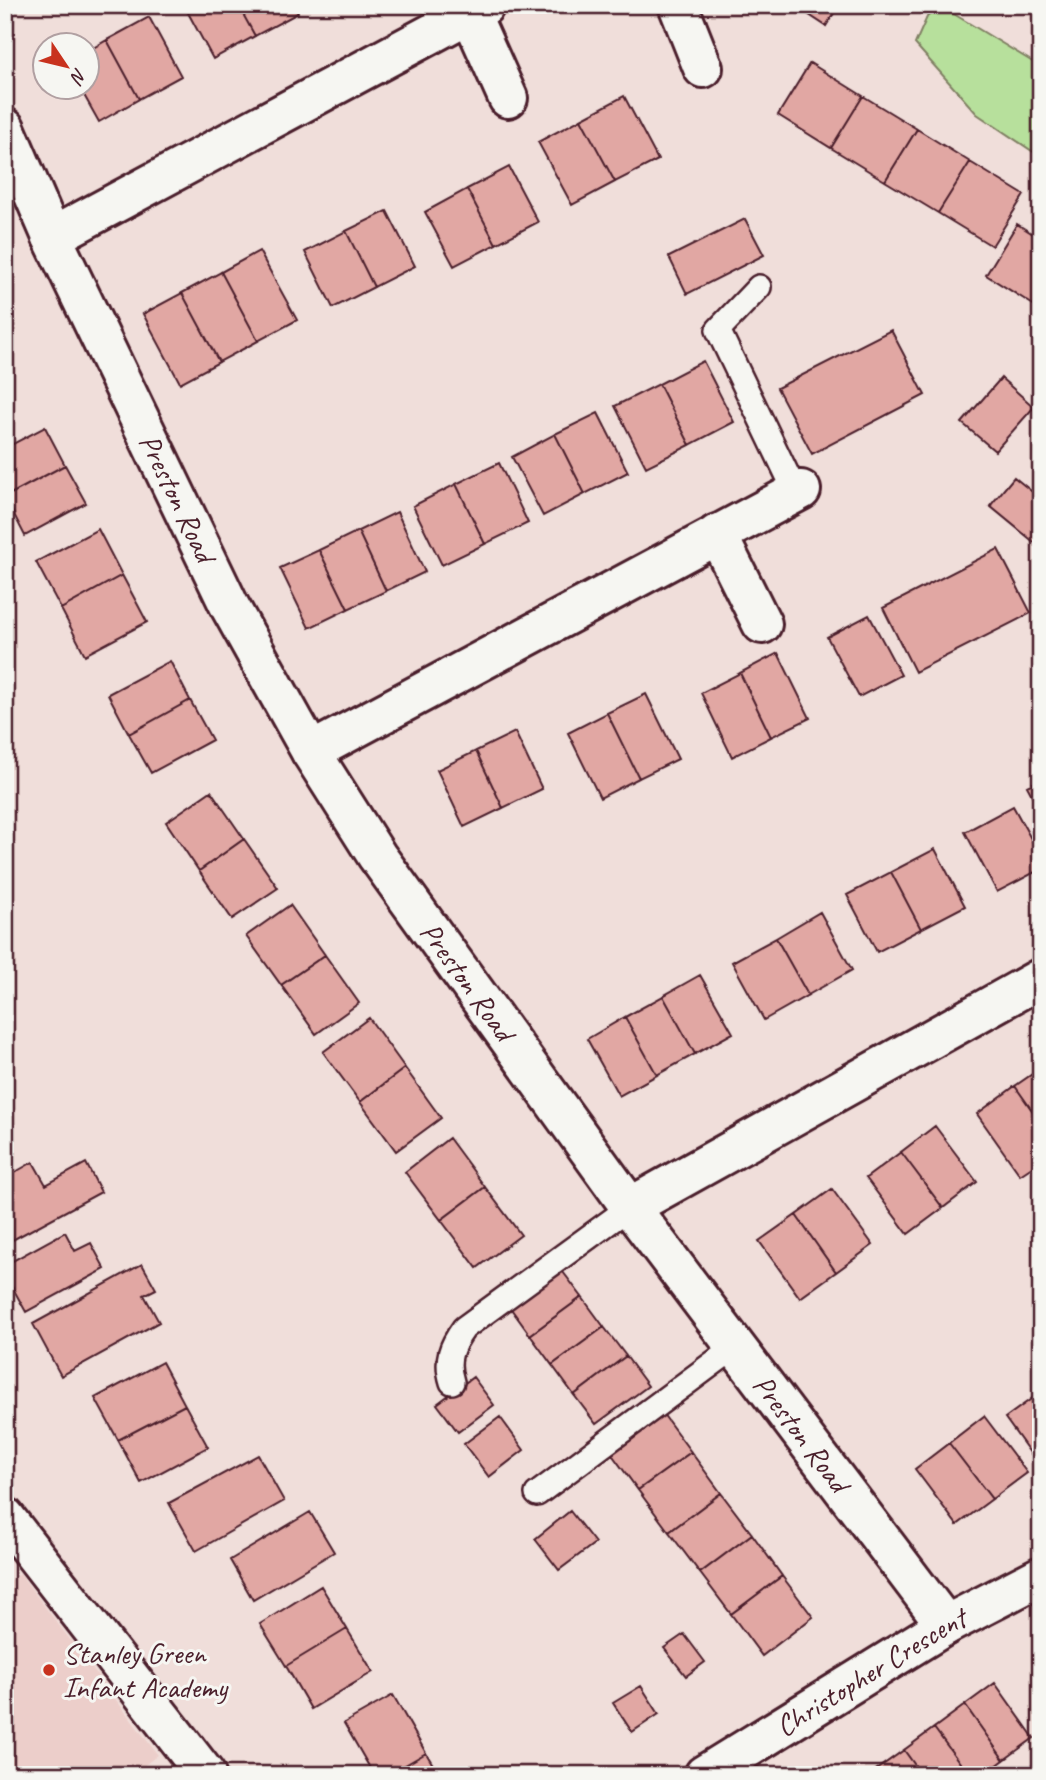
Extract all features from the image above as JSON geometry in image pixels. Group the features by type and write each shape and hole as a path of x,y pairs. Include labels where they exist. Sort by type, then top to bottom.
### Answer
{"street":[{"path":"678,5 703,68"},
{"path":"52,237 477,9 508,99"},
{"name":"Preston Road","path":"5,128 52,237 229,606 311,752 377,856 629,1207 946,1625"},
{"path":"311,752 798,491"},
{"path":"717,534 762,624"},
{"path":"629,1207 1041,978"},
{"path":"5,1517 206,1775"},
{"name":"Christopher Crescent","path":"704,1775 946,1625 1041,1576"}],"lane":[{"path":"759,287 718,330 798,491"},
{"path":"452,1381 447,1364 454,1342 464,1328 629,1207"},
{"path":"537,1494 735,1348"}],"shaded area":[{"name":"Stanley Green Infant Academy","path":"20,1574 158,1755 131,1775 5,1775 5,1586"}],"green space":[{"path":"939,5 1041,67 1041,157 977,114 915,44 927,17"}],"building":[{"path":"192,5 238,5 255,36 213,59 186,9"},
{"path":"238,5 294,5 298,13 255,36"},
{"path":"794,5 839,5 826,26"},
{"path":"149,17 181,76 139,99 107,40"},
{"path":"107,40 139,99 99,122 88,102 102,102 102,43"},
{"path":"810,63 863,96 831,148 778,115"},
{"path":"624,96 658,160 615,182 581,119"},
{"path":"863,96 917,129 885,181 831,148"},
{"path":"581,119 615,182 572,205 538,142"},
{"path":"917,129 970,162 938,213 885,181"},
{"path":"970,162 1024,195 992,246 938,213"},
{"path":"509,167 538,222 496,244 467,189"},
{"path":"467,189 496,244 454,266 425,212"},
{"path":"387,211 415,266 374,287 346,231"},
{"path":"745,219 764,255 687,294 669,257"},
{"path":"1017,224 1041,239 1041,297 1035,306 986,275"},
{"path":"346,231 374,287 333,308 305,252"},
{"path":"259,251 297,320 258,341 221,272"},
{"path":"221,272 258,341 219,362 182,293"},
{"path":"182,293 219,362 180,383 143,314"},
{"path":"891,330 925,395 812,454 777,388"},
{"path":"703,361 734,422 690,445 659,384"},
{"path":"1001,378 1034,407 995,451 962,423"},
{"path":"659,384 690,445 646,467 615,406"},
{"path":"598,413 628,472 585,494 555,434"},
{"path":"45,427 65,465 5,497 5,448"},
{"path":"555,434 585,494 543,516 512,457"},
{"path":"499,463 528,523 485,544 456,484"},
{"path":"65,465 86,503 25,536 5,497"},
{"path":"1014,477 1041,499 1041,548 990,506"},
{"path":"456,484 485,544 442,565 413,506"},
{"path":"397,512 425,572 386,591 358,531"},
{"path":"98,529 122,575 61,609 36,562"},
{"path":"358,531 386,591 348,609 319,550"},
{"path":"998,549 1031,613 915,672 883,608"},
{"path":"319,550 348,609 309,628 280,568"},
{"path":"122,575 147,622 85,655 61,609"},
{"path":"869,615 901,675 859,697 827,637"},
{"path":"778,653 810,718 771,737 740,673"},
{"path":"170,661 190,700 129,734 108,694"},
{"path":"740,673 771,737 732,757 701,693"},
{"path":"646,694 678,759 639,778 607,713"},
{"path":"190,700 212,740 151,773 129,734"},
{"path":"607,713 639,778 600,798 568,733"},
{"path":"515,732 542,789 503,808 476,751"},
{"path":"476,751 503,808 464,827 437,770"},
{"path":"1041,779 1041,812 1027,786"},
{"path":"211,791 244,839 199,871 166,822"},
{"path":"1013,806 1041,857 1041,869 997,892 965,832"},
{"path":"244,839 278,888 232,919 199,871"},
{"path":"935,849 965,906 921,929 891,872"},
{"path":"891,872 921,929 877,952 847,895"},
{"path":"290,905 325,955 281,985 246,936"},
{"path":"820,912 852,970 808,995 776,938"},
{"path":"776,938 808,995 764,1020 732,962"},
{"path":"325,955 359,1003 316,1034 281,985"},
{"path":"700,975 733,1033 695,1054 663,996"},
{"path":"663,996 695,1054 657,1075 625,1017"},
{"path":"625,1017 657,1075 619,1096 587,1039"},
{"path":"369,1018 405,1068 360,1102 323,1052"},
{"path":"405,1068 441,1118 396,1151 360,1102"},
{"path":"1041,1068 1041,1123 1015,1086"},
{"path":"1015,1086 1041,1123 1041,1161 1020,1175 977,1114"},
{"path":"935,1126 977,1182 943,1208 901,1152"},
{"path":"449,1138 485,1187 441,1220 405,1172"},
{"path":"901,1152 943,1208 908,1234 866,1178"},
{"path":"33,1162 46,1185 86,1163 101,1192 5,1244 5,1178"},
{"path":"485,1187 521,1235 477,1268 441,1220"},
{"path":"832,1189 873,1245 836,1272 796,1215"},
{"path":"796,1215 836,1272 800,1298 759,1241"},
{"path":"65,1232 75,1251 91,1243 105,1269 26,1312 5,1274 5,1265"},
{"path":"142,1264 156,1289 144,1295 159,1322 61,1376 33,1324"},
{"path":"560,1268 582,1297 530,1335 509,1306"},
{"path":"582,1297 604,1327 552,1365 530,1335"},
{"path":"604,1327 626,1356 574,1395 552,1365"},
{"path":"626,1356 648,1386 596,1424 574,1395"},
{"path":"162,1362 185,1405 118,1440 95,1398"},
{"path":"473,1377 494,1405 458,1432 437,1404"},
{"path":"1041,1392 1041,1468 1005,1418"},
{"path":"185,1405 208,1447 141,1483 118,1440"},
{"path":"660,1410 691,1452 638,1490 608,1449"},
{"path":"984,1416 1027,1473 992,1499 949,1443"},
{"path":"500,1417 524,1450 489,1477 464,1444"},
{"path":"949,1443 992,1499 957,1525 915,1469"},
{"path":"691,1452 721,1493 669,1532 638,1490"},
{"path":"258,1455 284,1501 196,1551 169,1503"},
{"path":"721,1493 752,1534 700,1573 669,1532"},
{"path":"570,1511 595,1543 559,1570 535,1539"},
{"path":"310,1512 334,1552 253,1600 230,1560"},
{"path":"752,1534 782,1576 731,1614 700,1573"},
{"path":"782,1576 813,1617 762,1656 731,1614"},
{"path":"321,1586 347,1629 286,1666 260,1624"},
{"path":"347,1629 373,1672 311,1709 286,1666"},
{"path":"684,1634 705,1662 686,1676 664,1648"},
{"path":"995,1683 1034,1738 1004,1760 965,1705"},
{"path":"641,1686 659,1714 632,1732 613,1703"},
{"path":"393,1695 426,1753 388,1775 374,1775 344,1723"},
{"path":"965,1705 1004,1760 984,1775 969,1775 934,1728"},
{"path":"934,1728 969,1775 922,1775 904,1750"},
{"path":"904,1750 922,1775 875,1775 873,1772"},
{"path":"426,1753 439,1775 388,1775"}],"place":[{"name":"Stanley Green Infant Academy","path":"49,1670"}]}
